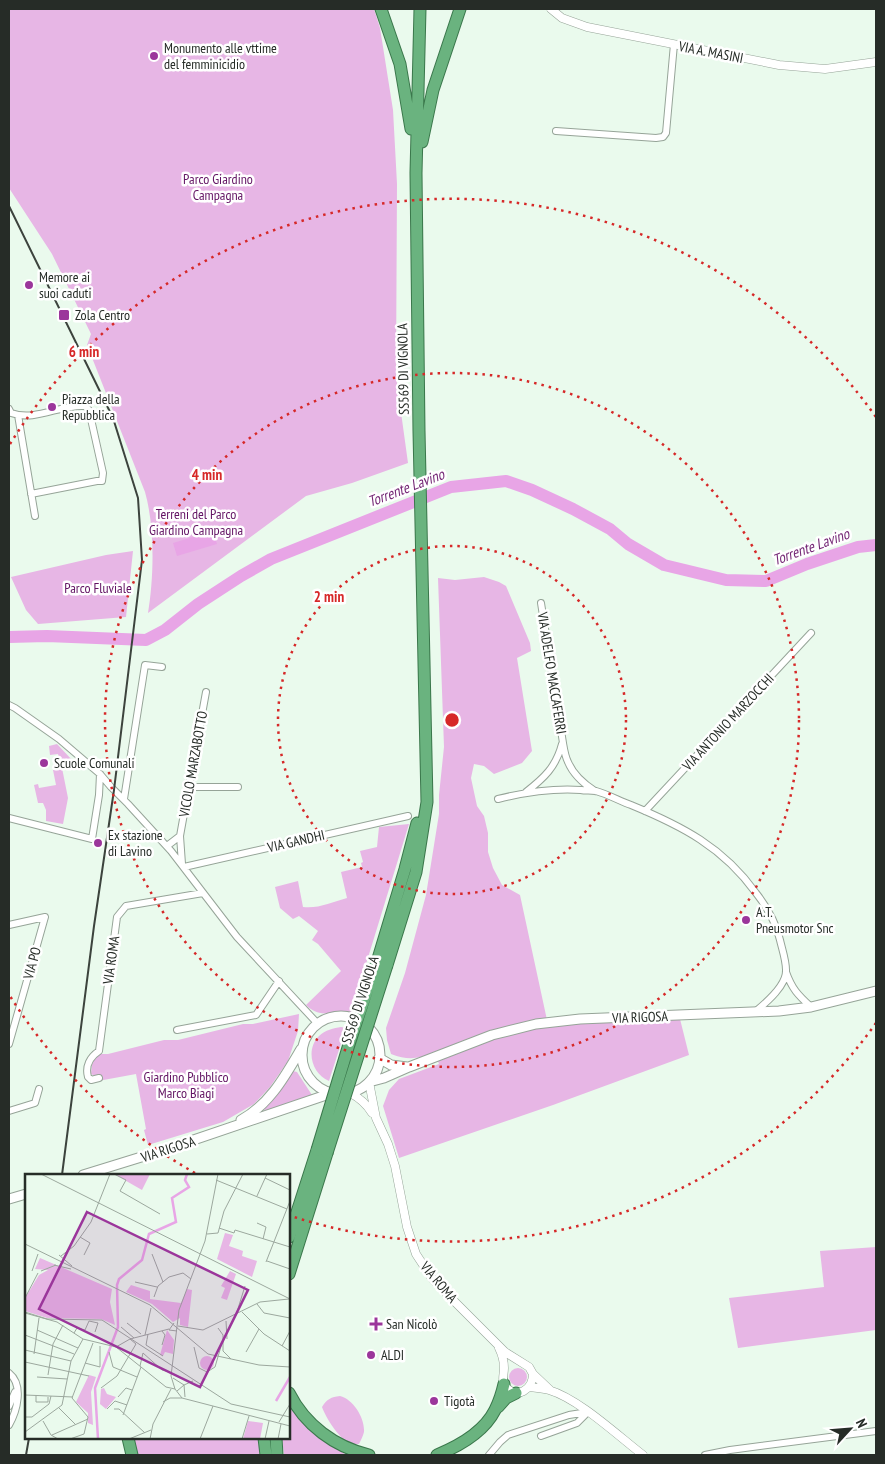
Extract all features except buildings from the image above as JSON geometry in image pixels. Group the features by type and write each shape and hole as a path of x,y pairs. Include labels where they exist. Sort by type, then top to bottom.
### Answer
{"highway":[{"path":"381,9 400,64 410,119 416,173"},
{"name":"SS569 DI VIGNOLA","path":"290,1270 350,1041 382,964 420,810 425,729 416,173 420,9"},
{"path":"416,173 433,90 460,9"},
{"name":"SS569 DI VIGNOLA","path":"290,1234 322,1151"},
{"path":"495,1410 504,1384"},
{"path":"438,1455 458,1446 473,1435 506,1398 516,1393"},
{"path":"290,1394 307,1420 332,1441 355,1452 369,1455"},
{"path":"128,1439 132,1455"},
{"path":"264,1439 266,1455"},
{"path":"276,1439 277,1455"}],"main road":[{"name":"VIA RIGOSA","path":"369,1082 384,1078 409,1066 492,1034 536,1024 580,1019 779,1012 812,1007 876,991"},
{"path":"344,1017 365,1025 375,1037 378,1044 379,1058 375,1073 369,1082 357,1091 332,1093 316,1086 310,1079 302,1056 304,1043 310,1032 318,1024 324,1020 344,1017"},
{"name":"VIA RIGOSA","path":"224,1130 251,1115 270,1098 304,1043"},
{"path":"379,1058 391,1065 409,1066"},
{"name":"VIA RIGOSA","path":"86,1174 164,1150 332,1093"},
{"path":"9,1199 25,1194"}],"street":[{"name":"VIA A. MASINI","path":"551,9 562,18 587,27 780,65 825,69 876,62"},
{"path":"556,131 656,138 663,136 666,133 674,44"},
{"path":"9,409 18,415 30,416 77,405 85,406 89,410 103,473 102,481 31,494"},
{"path":"18,415 35,516"},
{"name":"VIA ADELFO MACCAFERRI","path":"541,604 563,742 568,762 586,786 596,791"},
{"name":"VIA ANTONIO MARZOCCHI","path":"645,811 811,632"},
{"path":"124,800 145,665 162,667"},
{"name":"VICOLO MARZABOTTO","path":"183,866 180,836 206,692"},
{"path":"9,705 59,739 100,774 167,846 237,937 318,1024"},
{"name":"VIA ADELFO MACCAFERRI","path":"525,792 542,780 551,770 560,754 563,742"},
{"path":"9,818 92,839 99,795 100,774"},
{"path":"99,795 105,788 111,787"},
{"path":"189,787 238,787"},
{"path":"498,799 525,792 563,789 596,791 662,818 700,839 730,862 747,880 770,914 778,932 786,972 792,987 812,1007"},
{"name":"VIA GANDHI","path":"183,866 408,816"},
{"name":"VICOLO MARZABOTTO","path":"167,846 180,836"},
{"name":"VIA ROMA","path":"100,1078 91,1080 88,1078 87,1070 90,1060 99,1050 117,917 126,906 203,893"},
{"name":"VIA PO","path":"9,925 45,917 9,1044"},
{"path":"755,1012 781,986 786,972"},
{"path":"177,1030 256,1015 279,982"},
{"name":"VIA ROMA","path":"369,1082 376,1118"},
{"path":"9,1112 35,1103 39,1088"},
{"name":"VIA ROMA","path":"350,1093 360,1098 367,1105 376,1118 388,1144 395,1166 407,1227 416,1254 438,1285 499,1346 512,1357 529,1367 533,1374 550,1390 588,1412 642,1455"},
{"path":"499,1346 504,1370 504,1384 516,1393"},
{"path":"504,1370 511,1364 521,1362"},
{"path":"9,1373 16,1381 18,1399 9,1425"},
{"path":"529,1388 532,1384 533,1374"},
{"path":"9,1406 17,1386"},
{"name":"VIA ROMA","path":"516,1393 529,1388 550,1390"},
{"path":"489,1455 508,1435 569,1415 588,1412"},
{"path":"541,1436 577,1422 588,1412"},
{"path":"705,1455 876,1431"}],"green space":[{"name":"Parco Giardino Campagna","path":"9,9 374,9 380,28 393,110 397,184 396,376 408,463 352,483 306,496 148,613 152,536 145,492 87,345 91,334 52,254 9,188"},
{"name":"Parco Fluviale","path":"133,551 126,617 38,624 26,610 11,577 106,555"},
{"path":"484,577 506,586 530,643 531,651 517,658 532,751 522,763 494,774 484,766 474,764 471,778 477,806 484,816 488,833 488,852 493,868 502,885 520,895 547,1020 679,1015 689,1055 553,1105 399,1158 383,1106 389,1090 399,1079 439,1064 435,1054 408,1058 391,1054 386,1028 405,973 426,895 439,814 444,747 438,578 455,580"},
{"path":"57,744 73,761 60,763 58,754 50,755 49,746"},
{"path":"62,768 68,798 63,824 46,821 46,810 43,803 38,803 34,785 38,784 39,788 56,785 53,770"},
{"path":"409,824 351,1013 327,1014 311,1009 306,1005 341,971 318,944 312,940 318,931 299,916 293,919 280,908 275,887 298,881 303,907 320,906 347,898 341,872 362,867 361,863 363,862 360,851 377,847 379,827"},
{"name":"Giardino Pubblico Marco Biagi","path":"299,1014 298,1031 288,1061 270,1087 254,1104 223,1122 148,1145 136,1074 98,1081 91,1074 95,1056 98,1054 108,1054 164,1040 178,1040 243,1024 253,1024"},
{"path":"341,1027 346,1028 329,1081 318,1073 312,1061 312,1048 321,1034"},
{"path":"293,1071 297,1072 312,1095 311,1097 265,1112 264,1108"},
{"path":"876,1247 876,1330 738,1348 729,1298 824,1287 820,1251"},
{"path":"514,1368 522,1368 527,1373 525,1384 514,1386 509,1381 509,1373"},
{"path":"340,1396 354,1405 360,1415 364,1432 359,1444 351,1444 342,1438 322,1407 330,1399"},
{"path":"290,1402 307,1426 329,1444 347,1455 284,1455 282,1439 290,1439"},
{"path":"133,1439 258,1439 260,1455 138,1455"}],"shaded area":[{"path":"213,531 217,544 177,556 173,543"}],"waterway":[{"name":"Torrente Lavino","path":"9,637 47,636 146,640 165,630 198,604 241,576 271,559 451,487 506,481 532,490 573,509 610,529 628,544 664,565 726,580 766,581 807,564 858,547 876,545"}],"railway":[{"path":"9,206 113,418 138,498 142,560 114,790 94,926 62,1174"},
{"path":"26,1455 29,1439"}],"place":[{"name":"Monumento alle vttime del femminicidio","path":"154,56"},
{"name":"Memore ai suoi caduti","path":"29,285"},
{"name":"Zola Centro","path":"64,315"},
{"name":"Piazza della Repubblica","path":"52,407"},
{"name":"Scuole Comunali","path":"44,763"},
{"name":"Ex stazione di Lavino","path":"98,843"},
{"name":"A.T. Pneusmotor Snc","path":"746,920"},
{"name":"San Nicolò","path":"376,1324"},
{"name":"ALDI","path":"371,1355"},
{"name":"Tigotà","path":"434,1401"}],"park label":[{"name":"Terreni del Parco Giardino Campagna","path":"196,522"}]}
